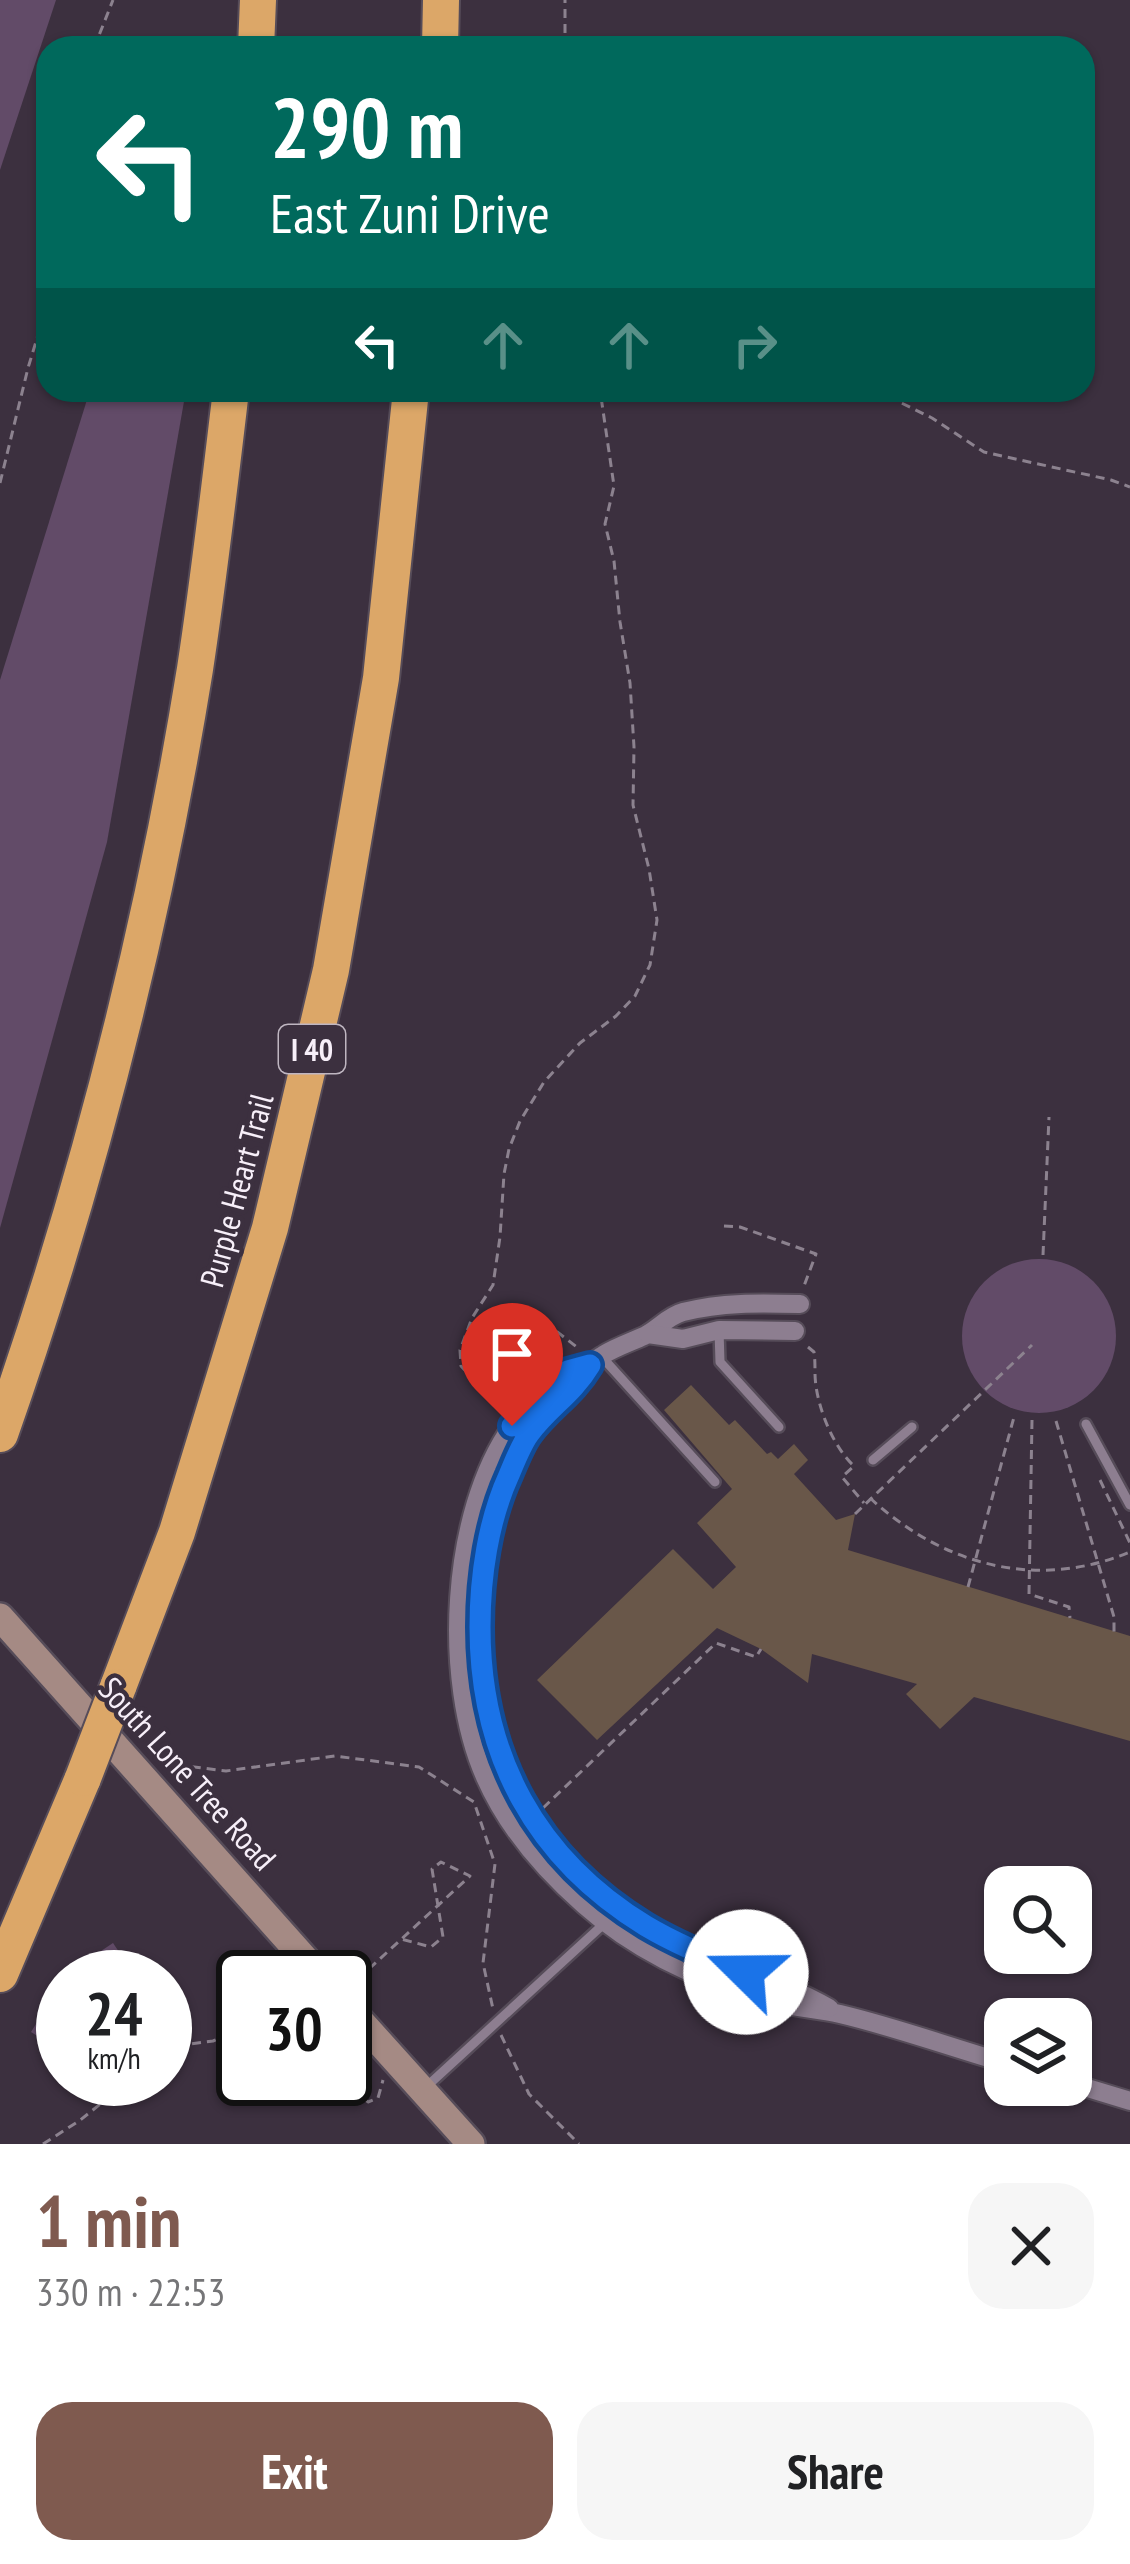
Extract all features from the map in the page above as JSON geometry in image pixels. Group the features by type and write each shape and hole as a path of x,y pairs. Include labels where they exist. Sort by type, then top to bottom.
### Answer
{"highway":[{"path":"256,36 258,0"},
{"path":"440,36 441,0"},
{"path":"0,1434 82,1174 158,867 197,650 229,402"},
{"name":"Purple Heart Trail","path":"0,1975 177,1532 270,1228 331,970 381,678 410,402"}],"main road":[{"name":"South Lone Tree Road","path":"0,1616 308,1950"},
{"path":"372,2035 471,2144"}],"street":[{"path":"800,1304 748,1302 675,1314 648,1334 568,1371 512,1426 477,1497 466,1535 460,1577 466,1717 483,1772 500,1806 552,1876 683,1970 782,2004 838,2013 984,2057"},
{"path":"648,1334 682,1339 719,1330 798,1338"},
{"path":"1092,2089 1130,2101"}],"lane":[{"path":"719,1330 720,1362 779,1427"},
{"path":"596,1360 715,1482"},
{"path":"1086,1424 1130,1505"},
{"path":"873,1460 912,1427"},
{"path":"422,2091 612,1916"}],"path":[{"path":"99,36 113,0"},
{"path":"565,0 565,36"},
{"path":"0,483 36,342"},
{"path":"491,1388 461,1366 460,1350 472,1318 493,1285 509,1149 544,1082 580,1043 635,996 650,965 657,920 633,805 630,683 605,524 614,485 602,402"},
{"path":"899,402 984,452 1130,487"},
{"path":"1043,1255 1049,1117"},
{"path":"724,1226 740,1227 816,1254 800,1304"},
{"path":"533,1313 596,1360"},
{"path":"798,1338 814,1352 824,1415 854,1466 842,1477 864,1503"},
{"path":"855,1514 1032,1345"},
{"path":"968,1587 1014,1417"},
{"path":"1032,1420 1029,1594 1069,1607 1070,1618"},
{"path":"1056,1420 1114,1616 1114,1632"},
{"path":"870,1498 919,1537 975,1561 1030,1570 1070,1568 1099,1564 1130,1552"},
{"path":"538,1814 716,1643 756,1657 761,1648"},
{"path":"154,1762 226,1771 335,1756 418,1767 474,1802 495,1864 483,1963 496,2024 530,2094 579,2144"},
{"path":"372,1966 401,1939 437,1906 470,1876 441,1862 431,1869 437,1906 442,1937 431,1947 401,1939"},
{"path":"372,2101 379,2098 390,2055"},
{"path":"43,2144 98,2106"}],"shaded area":[{"path":"0,0 56,0 44,36 36,36 36,61 0,170"},
{"path":"86,402 184,402 107,842 0,1228 0,680"},
{"path":"1039,1259 1068,1265 1093,1282 1110,1307 1116,1336 1110,1365 1093,1390 1068,1407 1039,1413 1010,1407 985,1390 968,1365 962,1336 968,1307 985,1282 1010,1265"}],"building":[{"path":"691,1385 729,1425 735,1420 767,1454 778,1459 794,1444 808,1460 794,1474 836,1520 855,1514 848,1550 1130,1636 1130,1741 974,1697 940,1729 906,1694 917,1684 812,1654 808,1683 761,1649 717,1628 597,1740 537,1680 673,1549 713,1589 736,1567 697,1523 732,1489 664,1410"}],"route":[{"path":"512,1426 568,1371 590,1365 578,1386 528,1436 492,1526 480,1611 482,1684 508,1778 532,1819 619,1908 694,1952 746,1972"}]}
